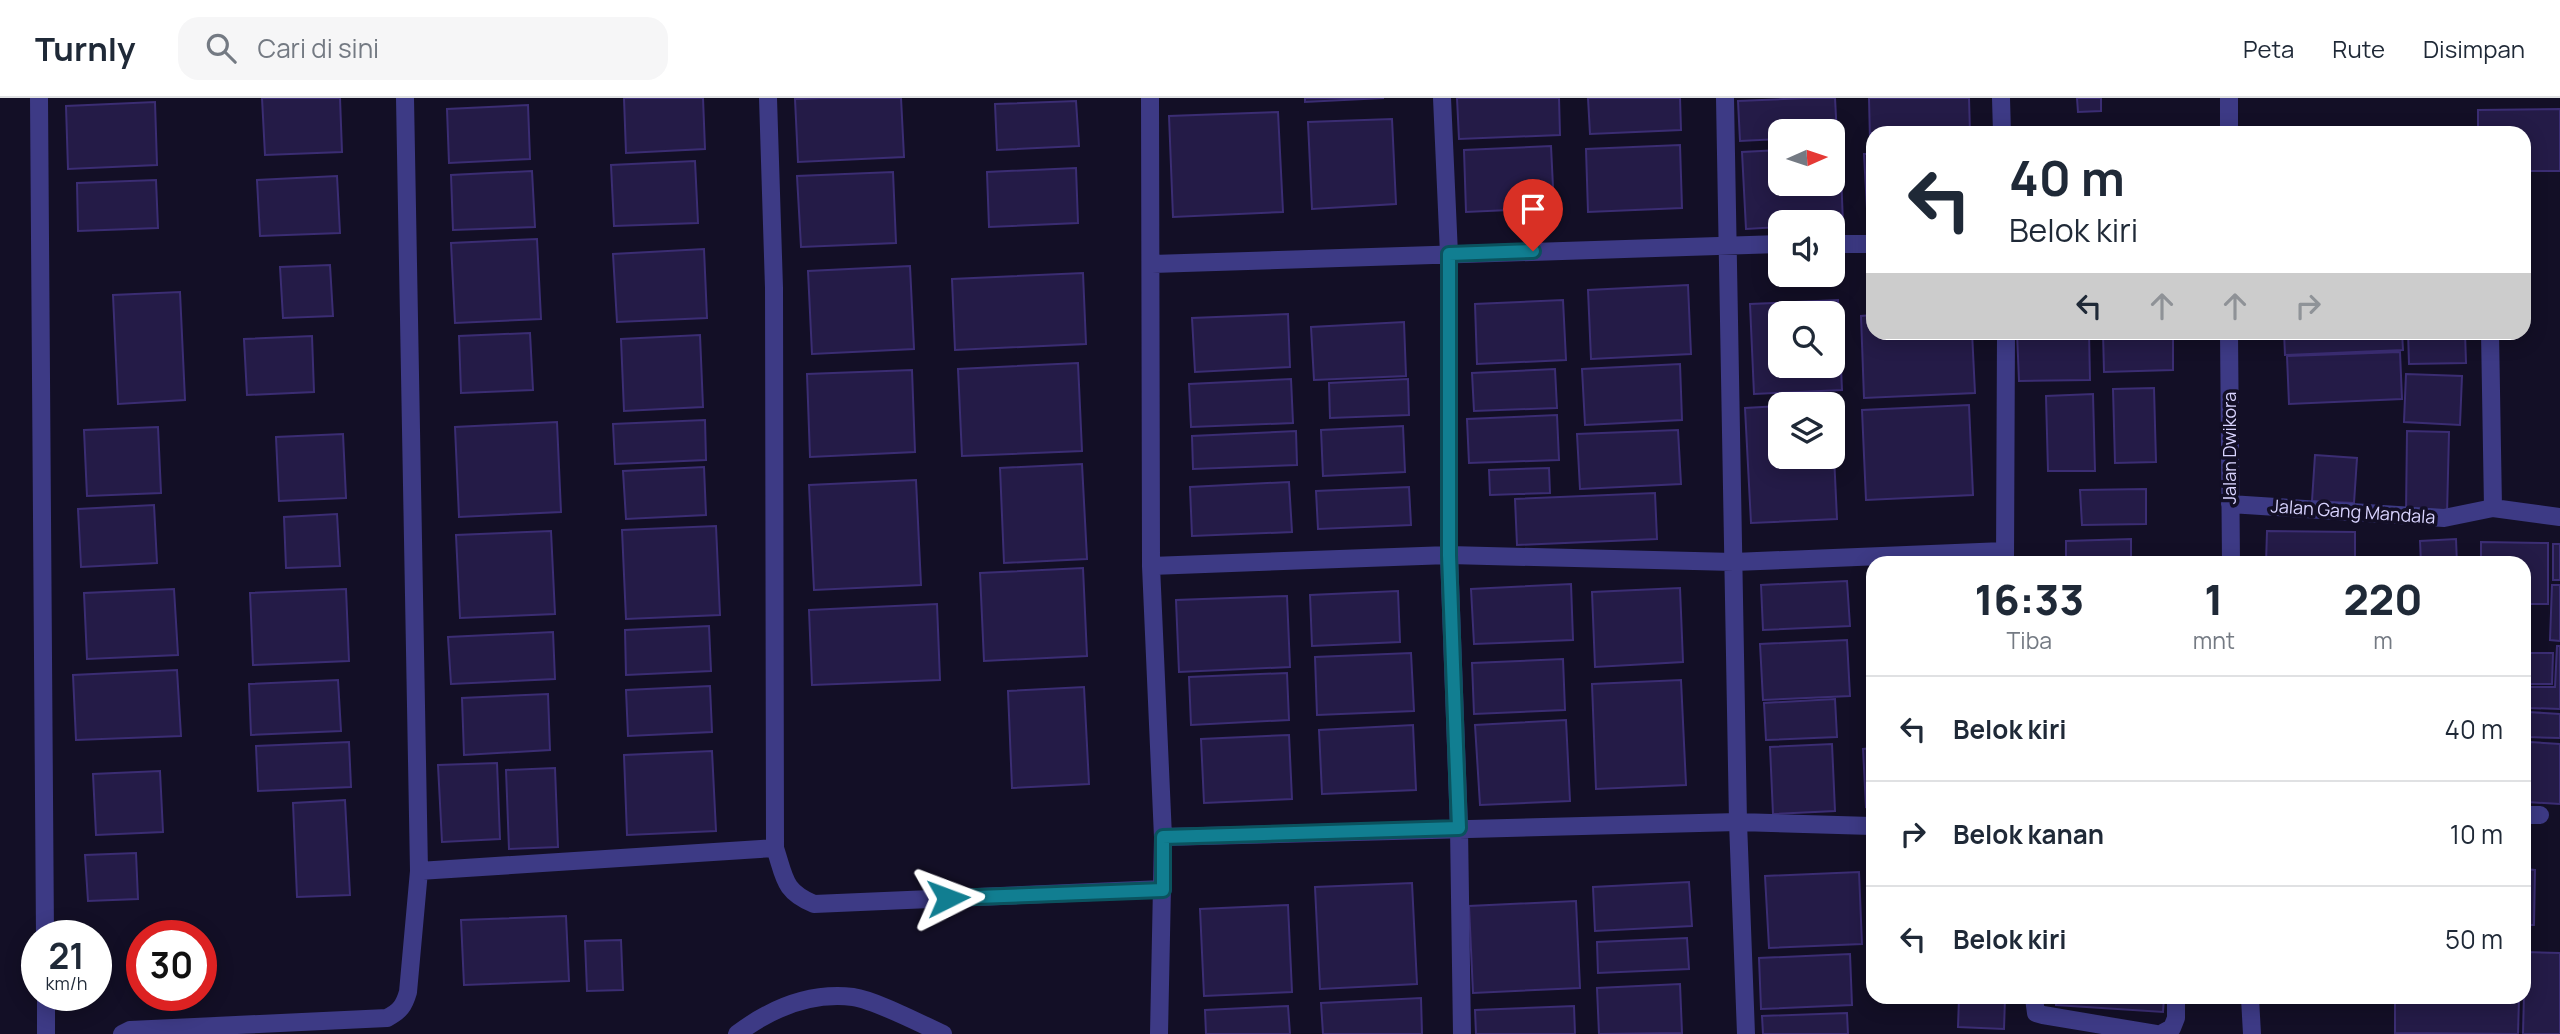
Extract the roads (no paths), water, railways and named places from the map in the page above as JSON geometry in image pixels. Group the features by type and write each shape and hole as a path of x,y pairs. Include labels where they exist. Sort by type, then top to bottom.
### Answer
{"street":[{"path":"39,98 45,920"},
{"path":"122,1034 130,1030 369,1026 399,1012 408,992 419,872 405,98"},
{"path":"768,98 774,302 775,848 786,881 794,896 814,904 1163,890"},
{"path":"1150,98 1151,566 1163,837 1159,1034"},
{"path":"1442,98 1449,254 1449,555 1459,828 1462,1034"},
{"path":"1725,98 1738,822 1746,1034"},
{"path":"2001,98 2002,126"},
{"path":"2229,98 2229,126"},
{"path":"1152,264 1768,244"},
{"path":"1845,244 1866,244"},
{"path":"2004,556 2006,340"},
{"name":"Jalan Dwikora","path":"2229,340 2231,556"},
{"path":"2490,340 2493,508"},
{"name":"Jalan Gang Mandala","path":"2230,504 2444,518 2493,508 2560,517"},
{"path":"1151,566 1449,555 1734,562 1866,560"},
{"path":"1163,837 1738,822 1866,826"},
{"path":"419,872 775,848"},
{"path":"737,1034 757,1018 790,1004 829,996 855,997 943,1034"},
{"path":"2035,1004 2036,1013 2043,1015 2159,1034 2172,1028 2176,1018 2176,1004"},
{"path":"2250,1004 2252,1034"},
{"path":"46,1011 46,1034"}]}
